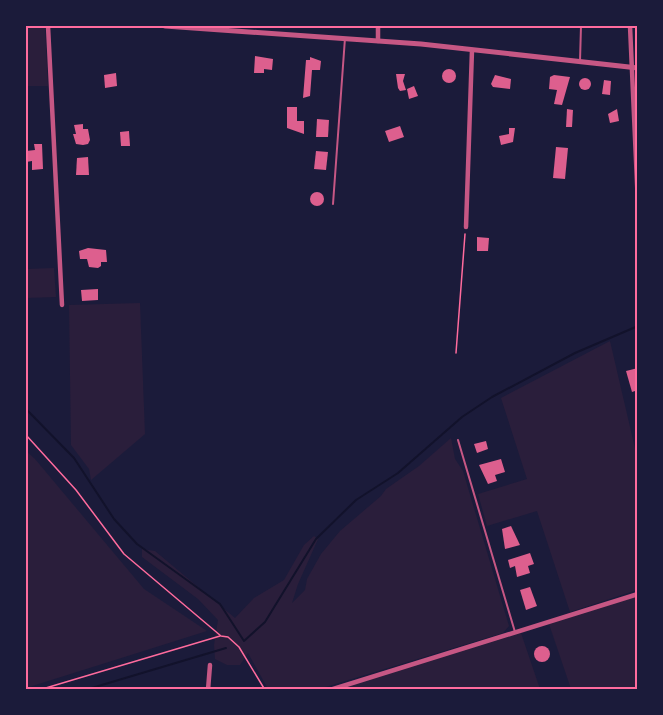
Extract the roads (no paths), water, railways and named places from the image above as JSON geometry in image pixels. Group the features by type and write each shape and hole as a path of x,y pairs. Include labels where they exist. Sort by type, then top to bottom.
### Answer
{"street":[{"path":"48,26 62,305"},
{"path":"165,26 345,38 634,68"},
{"path":"378,26 378,41"},
{"path":"630,26 634,68 638,205"},
{"path":"466,227 472,50"},
{"path":"330,690 638,594"},
{"path":"208,690 210,665"}],"lane":[{"path":"579,61 581,26"},
{"path":"333,204 345,38"},
{"path":"458,440 515,632"}],"waterway":[{"path":"26,409 74,458 114,519 137,544 220,604 244,641 265,622 316,539 356,500 398,473 462,417 492,397 575,353 638,326"},
{"path":"85,690 226,648"}]}
